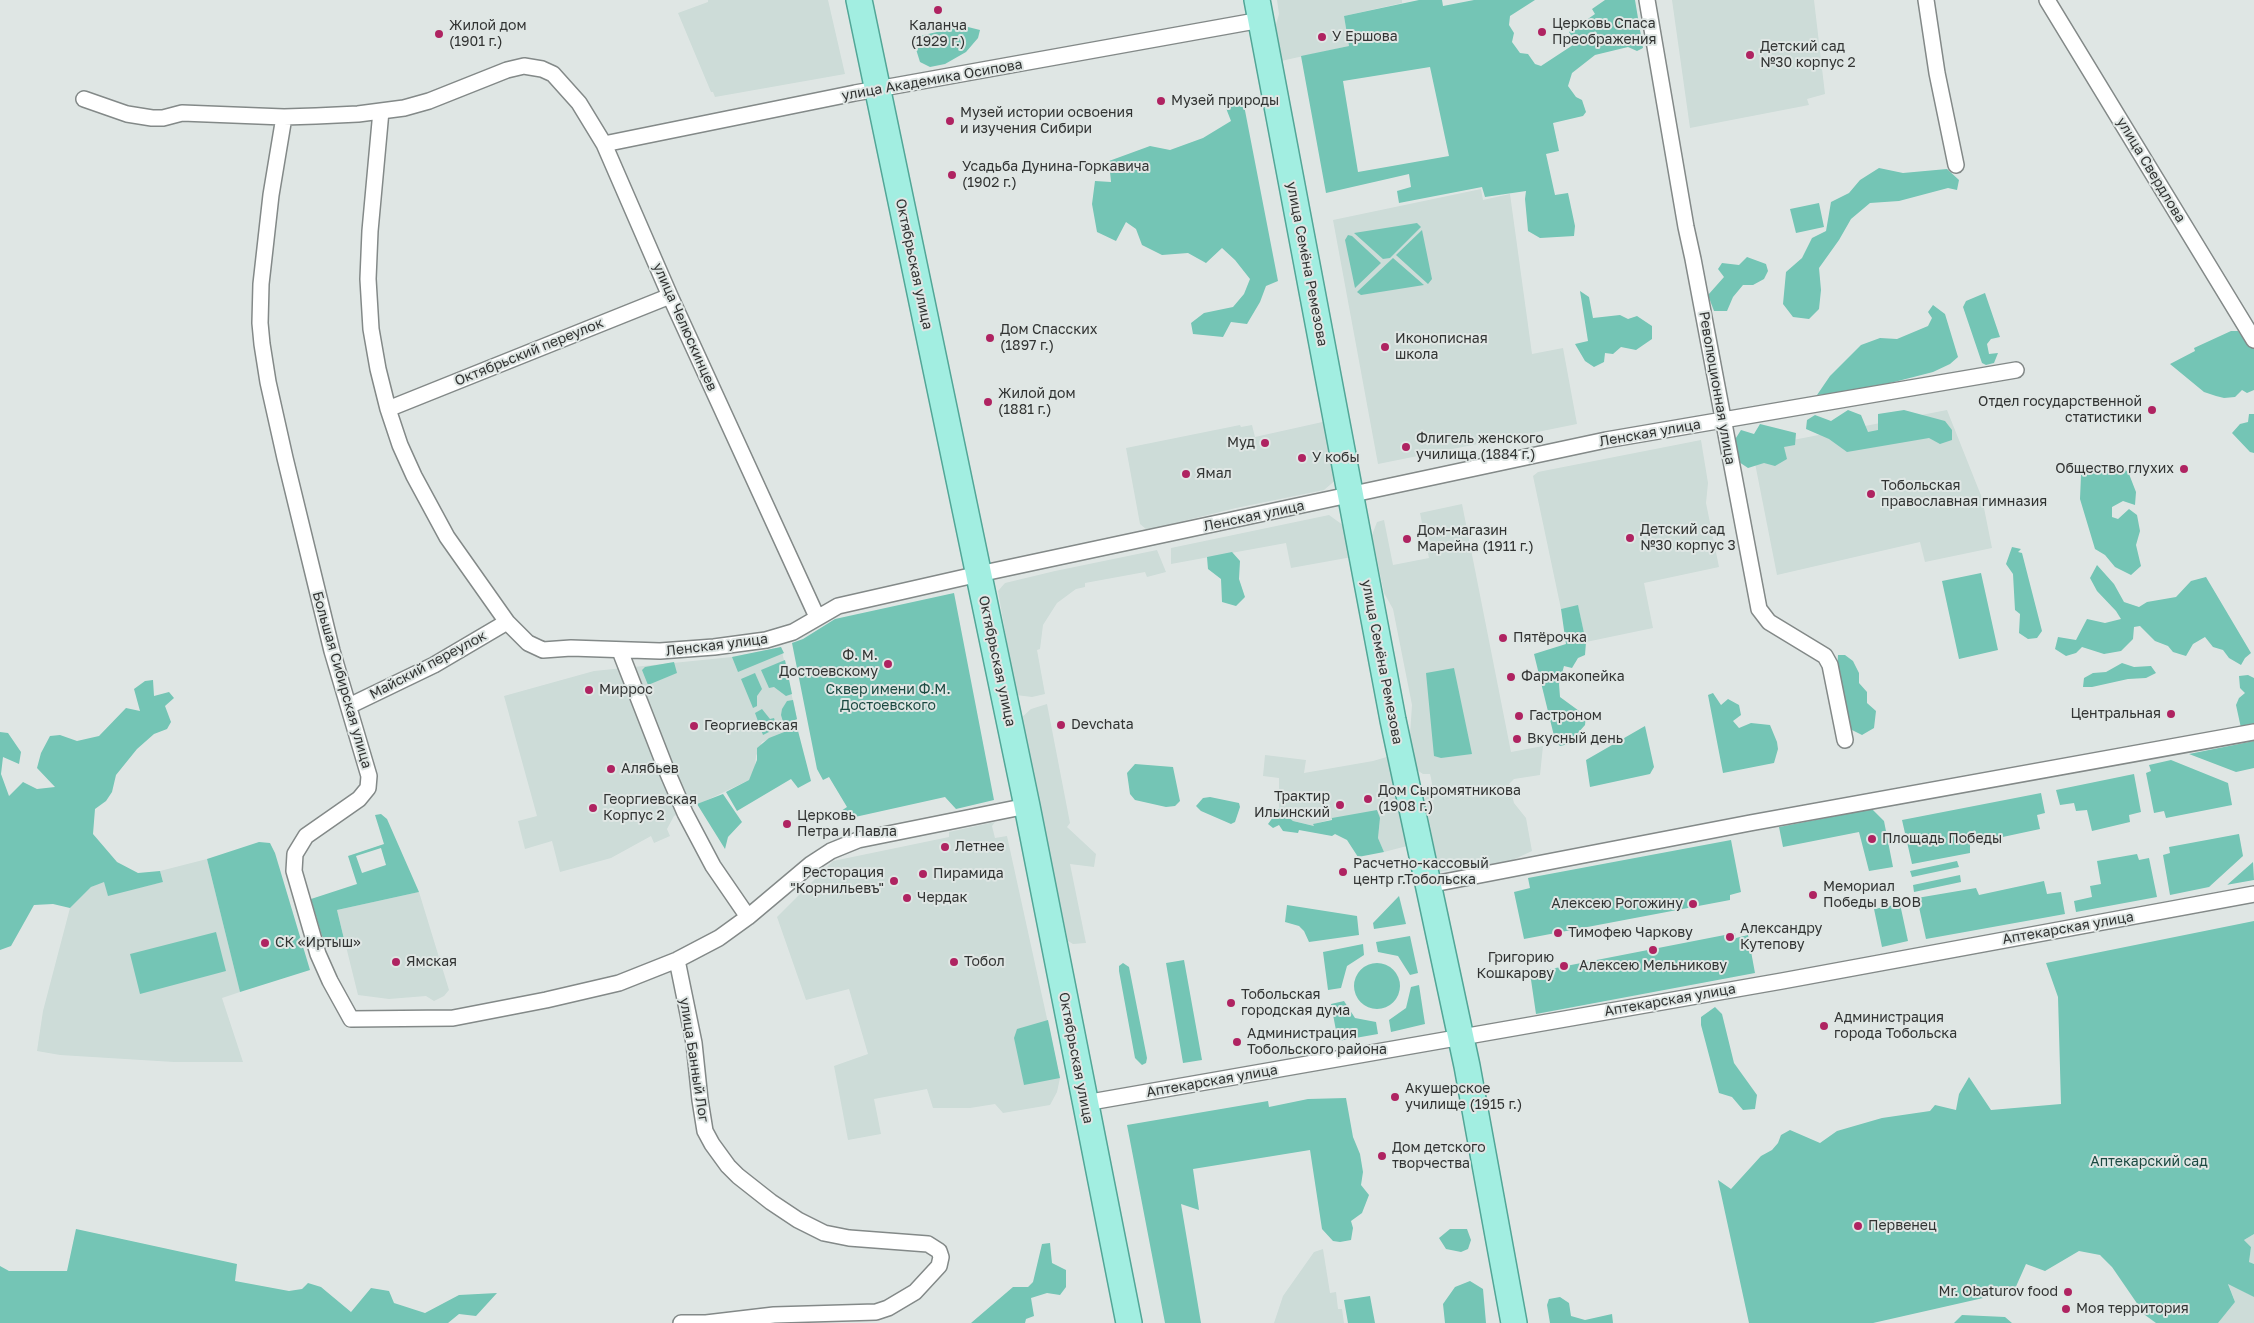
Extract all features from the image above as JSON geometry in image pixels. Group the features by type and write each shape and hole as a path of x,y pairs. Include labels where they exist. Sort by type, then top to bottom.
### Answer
{"main road":[{"name":"Октябрьская улица","path":"859,0 980,574 1129,1323"},
{"name":"улица Семёна Ремезова","path":"1259,10 1401,762 1461,1036 1514,1323"}],"street":[{"name":"Революционная улица","path":"1647,0 1686,227 1759,609 1769,622 1825,656 1830,665 1845,740"},
{"path":"1926,0 1937,73 1956,165"},
{"name":"улица Свердлова","path":"2047,0 2254,340"},
{"name":"улица Академика Осипова","path":"604,144 878,89 1168,37 1259,10"},
{"name":"улица Челюскинцев","path":"382,111 429,101 507,70 524,66 542,69 553,74 562,82 579,102 604,144 670,296 817,617"},
{"path":"84,99 127,114 152,118 162,118 182,113 284,117 382,111"},
{"name":"Ленская улица","path":"382,111 370,231 368,279 371,330 388,409 400,445 425,498 469,571 507,622 528,643 543,650 571,648 660,652 759,641 793,632 838,606 980,574 1606,440 2016,370"},
{"name":"Большая Сибирская улица","path":"284,117 271,195 261,291 260,323 268,382 285,458 332,651 370,776 368,788 359,798 306,836 295,854 294,871 318,954 330,981 351,1019 453,1018 483,1014 619,983 677,960 719,938 748,917 811,864 831,851 858,840 1027,806"},
{"name":"Октябрьский переулок","path":"388,409 670,296"},
{"name":"Майский переулок","path":"349,706 426,669 507,622"},
{"path":"620,651 685,813 713,866 748,917"},
{"path":"1428,885 1750,823 2254,732"},
{"name":"Аптекарская улица","path":"1085,1103 1782,981 2254,894"},
{"name":"улица Банный Лог","path":"677,960 694,1043 704,1124 712,1144 728,1166 771,1202 824,1233 848,1238 928,1244 939,1251 941,1258 939,1266 915,1292 888,1308 876,1312 774,1315 706,1323 681,1323"}],"shaded area":[{"path":"708,0 828,0 845,74 715,97 713,92 711,92 678,13 708,2"},
{"path":"1277,0 1402,0 1402,3 1344,16 1349,46 1281,61 1275,28 1279,14"},
{"name":"Детский сад №30 корпус 2","path":"1672,0 1814,0 1825,94 1807,99 1809,105 1690,128"},
{"path":"1481,189 1483,200 1510,194 1532,354 1563,348 1577,424 1378,464 1333,220"},
{"name":"Тобольская православная гимназия","path":"1947,410 1982,498 1992,548 1925,562 1920,542 1777,575 1752,448"},
{"path":"1327,421 1337,479 1324,490 1236,508 1155,528 1146,529 1140,524 1126,448 1240,425 1241,427 1252,425 1255,437"},
{"name":"Детский сад №30 корпус 3","path":"1701,440 1708,483 1706,503 1719,567 1644,583 1653,628 1586,642 1578,606 1561,609 1533,476 1538,472"},
{"path":"1462,504 1511,752 1543,746 1540,775 1514,779 1509,784 1514,803 1526,818 1532,851 1504,864 1465,872 1450,870 1439,872 1425,799 1432,784 1431,778 1430,774 1423,774 1417,770 1410,735 1412,705 1393,609 1384,593 1372,535 1377,522 1384,520 1393,565 1429,558 1420,513"},
{"path":"1329,515 1347,528 1352,557 1291,568 1286,543 1171,564 1171,548"},
{"path":"1157,550 1166,572 1147,577 1145,572 1085,583 1085,587 1076,589 1057,603 1043,625 1040,649 1037,650 1045,694 1032,697 1016,695 998,591 1005,583"},
{"path":"781,647 797,719 797,727 762,742 749,780 674,816 667,829 670,836 654,843 651,836 611,858 560,872 552,841 525,849 518,821 537,816 504,696 594,671 732,657"},
{"path":"1047,704 1070,823 1067,827 1096,854 1094,867 1070,864 1086,943 1073,944 1068,941 1021,718 1031,709"},
{"path":"1265,755 1306,760 1304,773 1373,761 1390,756 1407,846 1384,852 1378,838 1380,818 1332,819 1314,824 1315,826 1293,821 1279,809 1279,778 1263,776"},
{"path":"995,822 992,826 995,838 1007,836 1060,1078 1057,1092 1050,1105 1003,1113 995,1104 970,1108 933,1108 927,1089 874,1099 881,1134 848,1140 834,1066 868,1054 849,989 806,1000 777,917 833,861 949,837 949,832"},
{"path":"207,859 240,992 222,998 243,1062 174,1062 60,1055 37,1051 43,1011 70,908 91,887 104,881 108,895 163,882 160,871"},
{"path":"419,892 449,990 444,996 434,1001 426,996 389,999 358,995 337,910"},
{"path":"2254,1234 2254,1264 2249,1262 2251,1247 2244,1240"},
{"path":"1323,1249 1330,1293 1336,1292 1338,1309 1342,1309 1344,1323 1274,1323 1283,1296 1314,1252"},
{"path":"2228,1283 2254,1297 2254,1323 2218,1323 2235,1302"}],"green space":[{"path":"1419,0 1442,0 1443,6 1474,0 1535,0 1510,16 1509,25 1514,33 1512,42 1520,53 1528,54 1535,64 1541,66 1576,43 1569,32 1595,14 1592,9 1605,0 1635,0 1643,48 1637,51 1628,47 1595,55 1572,73 1568,86 1576,97 1582,100 1586,112 1583,116 1553,123 1559,151 1546,154 1555,195 1568,193 1575,226 1574,236 1540,238 1528,231 1526,191 1485,197 1482,187 1399,203 1397,191 1411,187 1409,174 1326,193 1301,56 1349,46 1344,16","holes":["1430,67 1449,156 1358,172 1343,81"]},
{"path":"964,26 980,30 978,38 966,52 945,64 930,67 920,62 915,46 919,36"},
{"path":"1242,95 1278,281 1266,286 1260,302 1247,324 1231,322 1223,337 1193,334 1191,323 1204,313 1233,307 1244,294 1250,279 1235,260 1222,248 1206,263 1188,253 1162,255 1142,245 1136,229 1126,222 1116,241 1097,232 1092,204 1095,181 1111,182 1109,161 1150,146 1170,150 1203,138 1231,121 1224,103"},
{"path":"1879,168 1903,173 1947,169 1959,180 1957,190 1948,188 1899,201 1870,203 1851,219 1819,268 1821,290 1819,309 1809,319 1793,317 1783,304 1786,272 1802,258 1812,238 1826,231 1831,202 1849,193 1860,180"},
{"path":"1819,203 1824,227 1796,233 1790,209"},
{"path":"1417,223 1421,227 1390,258 1383,259 1354,233"},
{"path":"1422,230 1432,279 1428,284 1396,255"},
{"path":"1348,235 1352,236 1381,263 1355,288 1345,240"},
{"path":"1747,257 1766,264 1768,271 1764,279 1753,285 1743,285 1733,297 1727,311 1714,311 1708,295 1724,277 1718,269 1722,263 1739,265"},
{"path":"1393,258 1424,285 1361,295 1357,292"},
{"path":"1580,291 1589,297 1593,318 1620,315 1628,319 1637,316 1652,326 1652,339 1636,350 1621,347 1613,354 1605,353 1604,362 1594,367 1585,361 1575,344 1588,341"},
{"path":"1985,293 2000,337 1991,339 1987,344 1989,354 1998,353 1994,363 1986,365 1982,363 1963,307 1966,301"},
{"path":"1933,305 1945,314 1958,357 1950,364 1933,372 1859,391 1817,395 1830,376 1861,345 1880,338 1897,339 1928,326 1932,318 1928,312"},
{"path":"2231,331 2238,331 2248,345 2252,345 2254,349 2254,390 2247,393 2242,390 2235,397 2224,398 2216,396 2204,392 2170,364 2195,351 2194,348"},
{"path":"1848,410 1861,415 1868,432 1878,430 1878,414 1904,410 1945,421 1952,430 1952,440 1940,444 1929,438 1847,452 1829,439 1806,429 1807,420 1815,415 1831,421"},
{"path":"2249,414 2254,414 2254,453 2250,452 2232,433 2240,424 2248,422"},
{"path":"1760,424 1796,433 1795,445 1784,447 1787,459 1775,466 1764,463 1748,468 1736,460 1734,441 1741,430 1754,434"},
{"path":"2122,465 2129,474 2136,492 2135,505 2123,501 2112,507 2112,517 2118,519 2129,509 2137,515 2140,531 2136,545 2141,566 2131,575 2115,567 2105,555 2095,549 2080,499 2081,475 2088,466 2102,470"},
{"path":"2012,547 2021,549 2018,552 2022,553 2042,631 2037,638 2028,639 2019,633 2020,614 2015,610 2013,574 2006,564"},
{"path":"1232,552 1240,561 1239,579 1245,597 1236,606 1222,602 1221,579 1208,569 1207,557"},
{"path":"2097,565 2114,584 2124,602 2139,607 2147,602 2176,597 2191,581 2206,577 2251,653 2241,665 2229,658 2223,650 2213,647 2205,637 2193,644 2186,656 2173,652 2168,646 2155,641 2140,626 2134,627 2133,639 2121,651 2104,654 2082,647 2076,653 2066,656 2055,649 2058,637 2076,640 2087,619 2105,623 2121,619 2097,591 2090,578"},
{"path":"1981,573 1998,650 1959,659 1942,581"},
{"name":"Сквер имени Ф.М. Достоевского","path":"954,593 994,800 956,809 945,797 846,819 841,811 847,807 829,777 823,780 817,769 792,643 803,639 835,619"},
{"path":"1578,605 1586,642 1585,655 1578,658 1572,668 1564,666 1559,684 1560,697 1586,716 1585,725 1573,743 1560,746 1555,740 1534,654 1566,644 1561,609"},
{"path":"781,647 784,653 738,672 732,657"},
{"path":"1838,655 1845,655 1853,661 1859,673 1859,683 1867,692 1867,703 1876,711 1874,728 1862,735 1848,728 1837,673"},
{"path":"785,660 792,694 786,696 774,687 769,688 761,670"},
{"path":"674,662 677,673 648,685 642,670 645,667"},
{"path":"2122,663 2134,667 2151,666 2156,673 2146,678 2128,679 2092,687 2083,687 2084,678 2093,673 2106,672"},
{"path":"1454,668 1472,754 1441,758 1434,756 1426,673"},
{"path":"755,673 762,689 757,696 757,706 753,708 741,679"},
{"path":"2248,675 2254,678 2254,726 2241,728 2236,705 2239,698 2245,693 2240,688 2239,676"},
{"path":"153,680 154,696 169,692 174,698 165,706 171,722 167,729 154,734 137,749 116,775 112,792 106,801 95,809 93,834 117,862 138,873 160,871 163,882 108,896 104,882 91,887 70,908 53,904 34,905 11,946 0,950 0,732 8,733 21,752 19,764 3,757 1,774 9,796 23,782 37,789 55,787 37,768 41,753 50,736 60,735 77,741 99,736 126,708 140,711 134,689 145,681"},
{"path":"1713,693 1721,705 1728,699 1739,705 1741,715 1733,721 1739,728 1751,723 1770,725 1778,749 1774,763 1723,773 1708,695"},
{"path":"793,700 797,719 784,725 781,715 782,709 787,701"},
{"path":"762,709 770,719 774,718 777,728 763,735 755,713"},
{"path":"1645,726 1654,767 1650,774 1590,787 1586,760"},
{"path":"797,727 811,781 798,788 791,779 737,811 726,792 749,780 757,760 757,748 769,738"},
{"path":"2254,741 2254,768 2236,772 2189,754"},
{"path":"2171,760 2228,783 2232,805 2166,818 2164,811 2154,813 2146,773 2151,771 2149,765"},
{"path":"1135,764 1173,767 1180,801 1175,806 1166,807 1135,800 1130,794 1127,773"},
{"path":"2134,774 2141,812 2129,815 2130,822 2092,831 2087,810 2076,811 2074,803 2060,805 2056,790"},
{"path":"2041,793 2045,813 2037,815 2040,829 1970,844 1970,853 1912,864 1902,820"},
{"path":"723,794 742,822 728,837 725,849 697,804"},
{"path":"1210,797 1239,803 1240,807 1235,822 1231,824 1201,811 1196,806 1203,798"},
{"path":"1279,809 1293,821 1314,826 1313,824 1332,820 1332,818 1377,810 1380,818 1378,838 1384,852 1358,857 1347,840 1335,834 1332,836 1299,830 1298,833 1283,831 1279,825 1273,828 1268,824"},
{"path":"1872,809 1884,821 1893,867 1869,871 1859,832 1783,847 1779,827"},
{"path":"381,814 387,819 419,892 337,910 344,939 329,943 322,936 311,899 357,884 348,856 384,844 375,815","holes":["381,848 386,865 362,873 356,856"]},
{"path":"2239,834 2243,856 2209,887 2170,895 2163,855 2170,853 2169,847"},
{"path":"1731,840 1741,892 1730,895 1730,900 1524,939 1514,892 1530,888 1528,878"},
{"name":"СК «Иртыш»","path":"259,842 270,843 275,853 310,970 240,992 207,859"},
{"path":"2137,854 2139,860 2149,858 2157,897 2076,912 2074,901 2092,897 2090,886 2101,884 2097,861"},
{"path":"1957,861 1959,867 1912,877 1910,871"},
{"path":"2253,862 2254,880 2227,885"},
{"path":"1960,875 1961,882 1914,892 1913,885"},
{"path":"2044,881 2047,894 2061,892 2065,914 1926,939 1917,898 1976,888 1979,895"},
{"path":"1399,896 1406,924 1374,929 1373,923"},
{"path":"1900,904 1908,941 1882,947 1874,909"},
{"path":"1287,905 1357,916 1359,935 1309,942 1304,931 1299,926 1285,922"},
{"name":"Аптекарский сад","path":"2254,921 2254,1234 2244,1240 2251,1247 2249,1262 2254,1264 2254,1297 2228,1284 2235,1302 2218,1323 2156,1323 2145,1315 2112,1267 2100,1255 2079,1251 2045,1271 2026,1264 2014,1291 1873,1323 1749,1323 1718,1180 1731,1189 1761,1156 1772,1150 1778,1143 1781,1135 1790,1130 1820,1143 1837,1131 1882,1118 1930,1111 1935,1105 1956,1110 1959,1094 1969,1077 1991,1110 2061,1104 2058,997 2046,963"},
{"path":"216,932 226,971 140,994 130,954"},
{"path":"1735,933 1736,938 1748,935 1755,973 1536,1014 1530,973"},
{"path":"1410,936 1418,973 1410,975 1398,956 1378,952 1376,942"},
{"path":"1363,944 1364,955 1347,966 1341,988 1328,990 1323,952"},
{"path":"1184,960 1202,1060 1183,1063 1166,963"},
{"path":"1123,963 1129,967 1147,1058 1146,1063 1142,1065 1135,1058 1119,971 1119,966"},
{"path":"1377,963 1390,967 1396,973 1400,986 1396,999 1390,1005 1377,1009 1364,1005 1358,999 1354,986 1358,973 1364,967"},
{"path":"1419,985 1425,1024 1391,1032 1389,1020 1406,1008 1411,987"},
{"path":"1344,1001 1355,1018 1376,1022 1378,1034 1338,1041 1331,1004"},
{"path":"1715,1007 1722,1014 1734,1063 1757,1095 1755,1109 1743,1110 1732,1097 1719,1093 1701,1025 1701,1017"},
{"path":"1048,1020 1060,1078 1024,1085 1014,1038 1017,1029"},
{"path":"1346,1098 1353,1137 1360,1154 1363,1172 1361,1185 1369,1195 1362,1213 1351,1221 1353,1228 1351,1240 1333,1241 1322,1229 1310,1150 1193,1169 1199,1210 1181,1204 1201,1323 1165,1323 1127,1125 1268,1101 1269,1107 1308,1099"},
{"path":"76,1229 237,1264 235,1281 289,1291 302,1289 308,1283 321,1287 351,1312 371,1288 389,1291 394,1303 425,1313 459,1295 497,1293 476,1316 459,1314 448,1323 0,1323 0,1266 9,1271 67,1271"},
{"path":"1450,1229 1467,1229 1471,1240 1468,1249 1461,1252 1446,1249 1439,1238"},
{"path":"1050,1243 1052,1263 1066,1270 1066,1287 1060,1295 1047,1293 1031,1298 1034,1316 1026,1319 1025,1323 971,1323 1013,1287 1028,1287 1033,1282 1042,1244"},
{"path":"1470,1281 1483,1289 1486,1323 1445,1323 1443,1304 1455,1287"},
{"path":"1370,1296 1375,1323 1348,1323 1344,1300"},
{"path":"1560,1297 1569,1303 1571,1316 1585,1320 1612,1314 1613,1323 1550,1323 1547,1305 1549,1299"},
{"path":"1962,1315 2005,1317 2012,1323 1954,1323"}],"place":[{"name":"Каланча (1929 г.)","path":"938,10"},
{"name":"Церковь Спаса Преображения","path":"1542,32"},
{"name":"Жилой дом (1901 г.)","path":"439,34"},
{"name":"У Ершова","path":"1322,37"},
{"name":"Детский сад №30 корпус 2","path":"1750,55"},
{"name":"Музей природы","path":"1161,101"},
{"name":"Музей истории освоения и изучения Сибири","path":"950,121"},
{"name":"Усадьба Дунина-Горкавича (1902 г.)","path":"952,175"},
{"name":"Дом Спасских (1897 г.)","path":"990,338"},
{"name":"Иконописная школа","path":"1385,347"},
{"name":"Жилой дом (1881 г.)","path":"988,402"},
{"name":"Отдел государственной статистики","path":"2152,410"},
{"name":"Муд","path":"1265,443"},
{"name":"Флигель женского училища (1884 г.)","path":"1406,447"},
{"name":"У кобы","path":"1302,458"},
{"name":"Общество глухих","path":"2184,469"},
{"name":"Ямал","path":"1186,474"},
{"name":"Тобольская православная гимназия","path":"1871,494"},
{"name":"Детский сад №30 корпус 3","path":"1630,538"},
{"name":"Дом-магазин Марейна (1911 г.)","path":"1407,539"},
{"name":"Пятёрочка","path":"1503,638"},
{"name":"Ф. М. Достоевскому","path":"888,664"},
{"name":"Фармакопейка","path":"1511,677"},
{"name":"Миррос","path":"589,690"},
{"name":"Центральная","path":"2171,714"},
{"name":"Гастроном","path":"1519,716"},
{"name":"Devchata","path":"1061,725"},
{"name":"Георгиевская","path":"694,726"},
{"name":"Вкусный день","path":"1517,739"},
{"name":"Алябьев","path":"611,769"},
{"name":"Дом Сыромятникова (1908 г.)","path":"1368,799"},
{"name":"Трактир Ильинский","path":"1340,805"},
{"name":"Георгиевская Корпус 2","path":"593,808"},
{"name":"Церковь Петра и Павла","path":"787,824"},
{"name":"Площадь Победы","path":"1872,839"},
{"name":"Летнее","path":"945,847"},
{"name":"Расчетно-кассовый центр г.Тобольска","path":"1343,872"},
{"name":"Пирамида","path":"923,874"},
{"name":"Ресторация \"Корнильевъ\"","path":"894,881"},
{"name":"Мемориал Победы в ВОВ","path":"1813,895"},
{"name":"Чердак","path":"907,898"},
{"name":"Алексею Рогожину","path":"1693,904"},
{"name":"Тимофею Чаркову","path":"1558,933"},
{"name":"Александру Кутепову","path":"1730,937"},
{"name":"СК «Иртыш»","path":"265,943"},
{"name":"Алексею Мельникову","path":"1653,950"},
{"name":"Ямская","path":"396,962"},
{"name":"Тобол","path":"954,962"},
{"name":"Григорию Кошкарову","path":"1564,966"},
{"name":"Тобольская городская дума","path":"1231,1003"},
{"name":"Администрация города Тобольска","path":"1824,1026"},
{"name":"Администрация Тобольского района","path":"1237,1042"},
{"name":"Акушерское училище (1915 г.)","path":"1395,1097"},
{"name":"Дом детского творчества","path":"1382,1156"},
{"name":"Первенец","path":"1858,1226"},
{"name":"Mr. Obaturov food","path":"2068,1292"},
{"name":"Моя территория","path":"2066,1309"}]}
